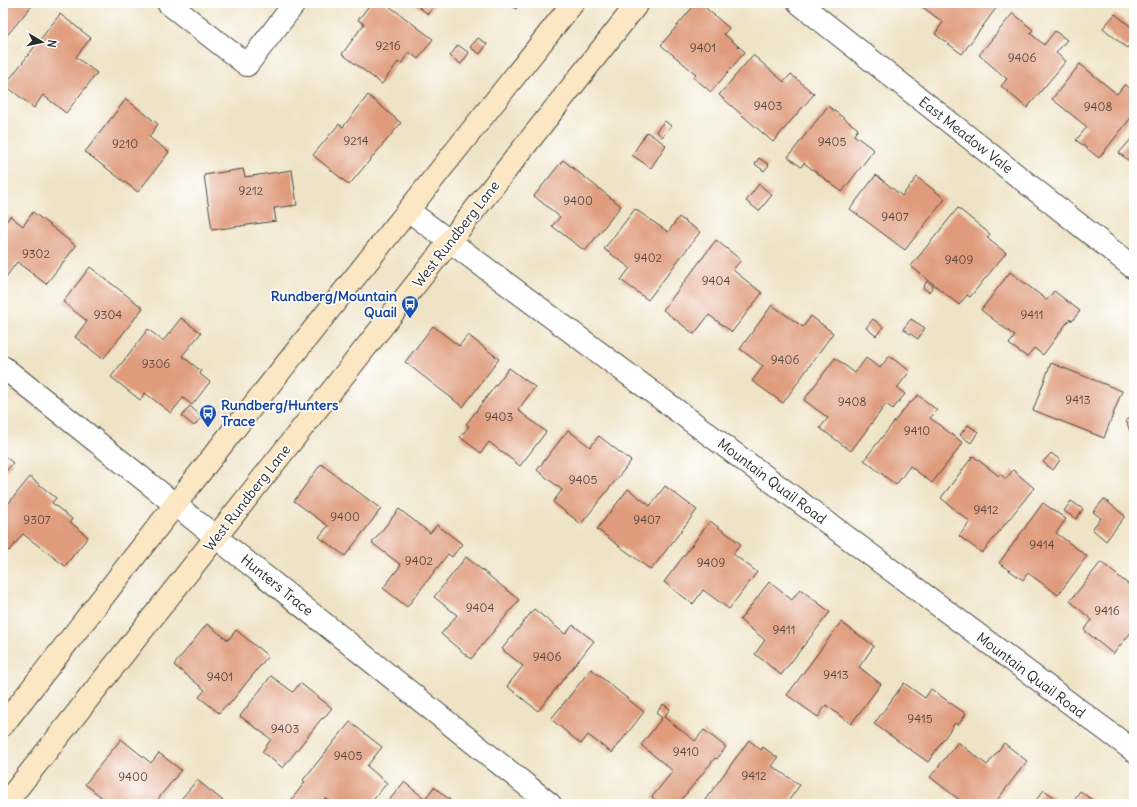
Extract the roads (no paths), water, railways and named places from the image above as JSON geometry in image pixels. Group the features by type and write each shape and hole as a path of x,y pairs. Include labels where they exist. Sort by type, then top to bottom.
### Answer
{"main road":[{"path":"3,725 175,504 573,3"},
{"name":"West Rundberg Lane","path":"5,804 638,3"}],"street":[{"path":"168,3 247,65 295,3"},
{"name":"East Meadow Vale","path":"799,3 1134,268"},
{"name":"Mountain Quail Road","path":"409,211 1134,751"},
{"name":"Hunters Trace","path":"3,368 216,536 550,804"}],"place":[{"name":"Rundberg/Mountain Quail","path":"410,319"},
{"name":"Rundberg/Hunters Trace","path":"208,428"}]}
